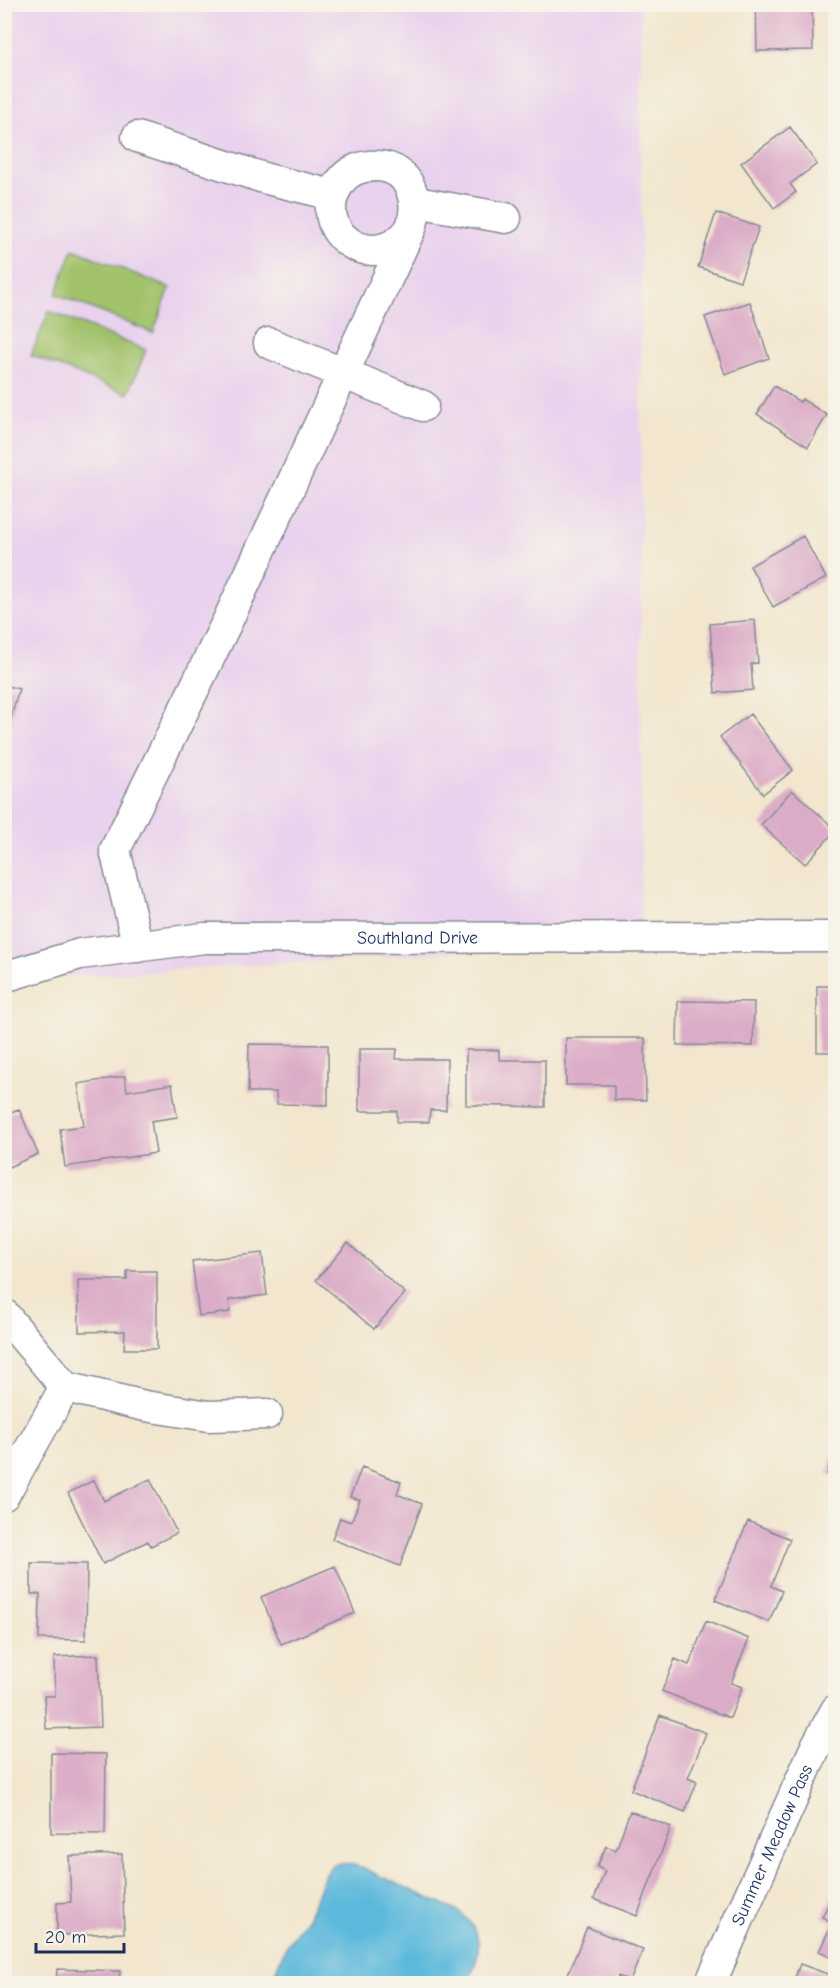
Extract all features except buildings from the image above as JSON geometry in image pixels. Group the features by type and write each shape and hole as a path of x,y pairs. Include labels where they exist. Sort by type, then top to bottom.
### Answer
{"street":[{"path":"137,137 267,179 333,195"},
{"path":"367,166 380,166 393,170 404,178 411,189 413,215 404,239 380,250 367,250 354,246 343,238 336,228 331,215 333,195 343,178 354,170 367,166"},
{"path":"413,215 506,218"},
{"path":"138,947 115,850 226,622 343,372 413,215"},
{"path":"269,343 423,406"},
{"name":"Southland Drive","path":"4,977 80,954 204,938 836,938"},
{"path":"4,1314 66,1388 145,1406 209,1416 267,1414"},
{"path":"4,1495 66,1388"},
{"name":"Summer Meadow Pass","path":"710,1983 812,1756 836,1710"}],"shaded area":[{"path":"5,5 641,5 641,937 379,957 31,979 5,944"}],"green space":[{"path":"73,249 170,288 153,333 56,294"},
{"path":"49,311 146,350 128,394 31,355"}],"water":[{"path":"342,1863 358,1866 461,1913 475,1930 478,1938 475,1964 468,1983 272,1983 286,1947 308,1916 325,1874 332,1865"}]}
